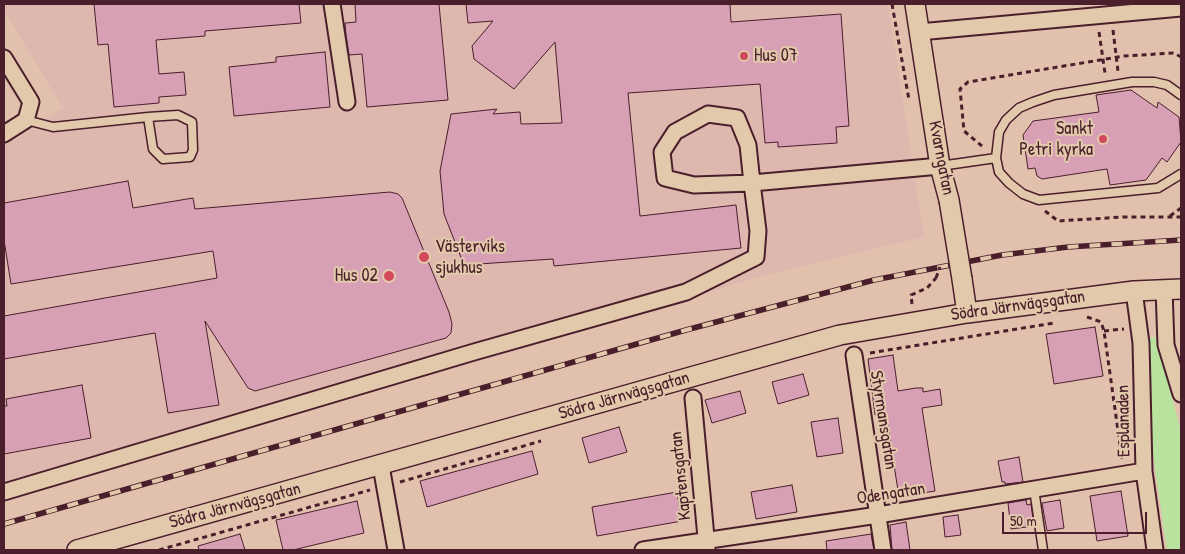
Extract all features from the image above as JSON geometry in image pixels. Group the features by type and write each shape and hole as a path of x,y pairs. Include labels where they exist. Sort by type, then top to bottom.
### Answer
{"street":[{"path":"332,4 347,102"},
{"name":"Kvarngatan","path":"915,4 940,166 949,200 968,313"},
{"path":"919,32 1104,15 1130,8 1181,8"},
{"path":"4,58 31,102 26,120 4,134"},
{"path":"4,492 464,355 686,292 756,257 758,231 752,183 748,145 737,118 708,114 675,132 662,152 665,178 694,185 752,183 940,166"},
{"path":"1173,289 1166,345 1181,394"},
{"name":"Södra Järnvägsgatan","path":"77,550 381,466 840,335 968,313 1134,291 1173,289"},
{"name":"Esplanaden","path":"1134,291 1141,343 1144,472 1155,550"},
{"name":"Styrmansgatan","path":"854,355 883,550"},
{"name":"Kaptensgatan","path":"693,398 707,545"},
{"path":"381,466 396,550"},
{"name":"Odengatan","path":"643,550 707,545 1144,472"}],"lane":[{"path":"1181,95 1167,86 1154,82 1120,84 1054,95 1019,108 1006,120 999,132 996,158 999,172 1009,183 1023,194 1039,200 1158,188 1173,181 1181,174"},
{"path":"26,120 53,126 178,115 192,122 194,150 190,157 162,159 153,149 148,118"},
{"path":"940,166 996,158"},
{"path":"1034,490 1043,550"}],"path":[{"path":"892,4 910,110"},
{"path":"1104,15 1116,57 1120,84"},
{"path":"1104,15 1103,60 1106,86"},
{"path":"996,158 964,131 960,95 961,86 968,82 1116,57 1181,52"},
{"path":"1174,53 1181,57"},
{"path":"1039,200 1047,214 1058,221 1181,217"},
{"path":"1169,217 1181,208"}],"shaded area":[{"name":"Västerviks sjukhus","path":"4,4 888,4 924,237 762,276 519,350 4,497 4,146 63,108 4,10"}],"green space":[{"path":"1156,337 1181,431 1181,550 1167,550 1151,441 1148,338"}],"building":[{"path":"94,4 299,4 301,23 205,31 205,36 156,40 159,74 184,72 186,95 159,97 159,103 114,107 108,44 98,45"},
{"path":"355,4 439,4 448,100 367,107 362,54 349,55 346,35 345,23 356,22"},
{"path":"466,4 730,4 731,22 841,14 849,126 836,127 837,143 778,147 778,142 765,143 760,84 628,93 640,216 736,205 741,248 554,266 553,259 464,265 444,214 440,171 451,114 497,109 493,114 520,112 521,124 562,123 555,42 514,89 474,59 472,46 493,21 468,23"},
{"path":"325,52 330,107 234,116 229,67 276,62 276,57"},
{"name":"Sankt Petri kyrka","path":"1131,90 1157,108 1158,102 1179,117 1181,142 1167,162 1162,158 1146,180 1110,185 1107,169 1042,179 1037,176 1035,168 1028,169 1023,135 1033,121 1099,112 1096,95"},
{"path":"128,181 133,208 193,198 195,209 390,192 398,194 402,198 449,312 452,324 451,333 446,338 255,391 248,388 205,321 219,405 168,413 155,333 4,359 4,316 217,278 213,251 11,284 4,240 4,203"},
{"path":"1095,327 1103,376 1054,384 1046,334"},
{"path":"893,355 898,391 923,388 923,392 940,389 942,405 922,408 935,491 899,497 886,413 875,415 868,359"},
{"path":"803,374 809,395 778,404 772,382"},
{"path":"82,385 91,438 4,454 4,406 7,406 6,399"},
{"path":"740,391 746,413 712,423 705,400"},
{"path":"838,418 843,453 817,457 811,422"},
{"path":"619,427 627,452 589,463 582,438"},
{"path":"532,451 538,474 427,507 420,481"},
{"path":"1019,457 1023,482 1005,484 1005,482 1002,482 998,461"},
{"path":"792,485 797,512 756,519 751,492"},
{"path":"1121,491 1128,536 1097,541 1090,496"},
{"path":"677,492 682,521 597,536 592,507"},
{"path":"1026,500 1027,505 1031,504 1034,526 1011,529 1008,503"},
{"path":"1060,500 1064,528 1047,531 1042,503"},
{"path":"357,501 364,533 293,550 283,550 276,520"},
{"path":"958,515 961,535 945,537 943,517"},
{"path":"906,522 910,550 892,550 890,525"},
{"path":"240,534 245,550 199,550 198,546"},
{"path":"871,534 874,550 827,550 826,541"}],"railway":[{"path":"4,524 686,330 874,280 1002,255 1068,247 1181,240"}],"place":[{"name":"Hus 07","path":"744,56"},
{"name":"Sankt Petri kyrka","path":"1103,139"},
{"name":"Västerviks sjukhus","path":"424,257"},
{"name":"Hus 02","path":"389,276"}]}
